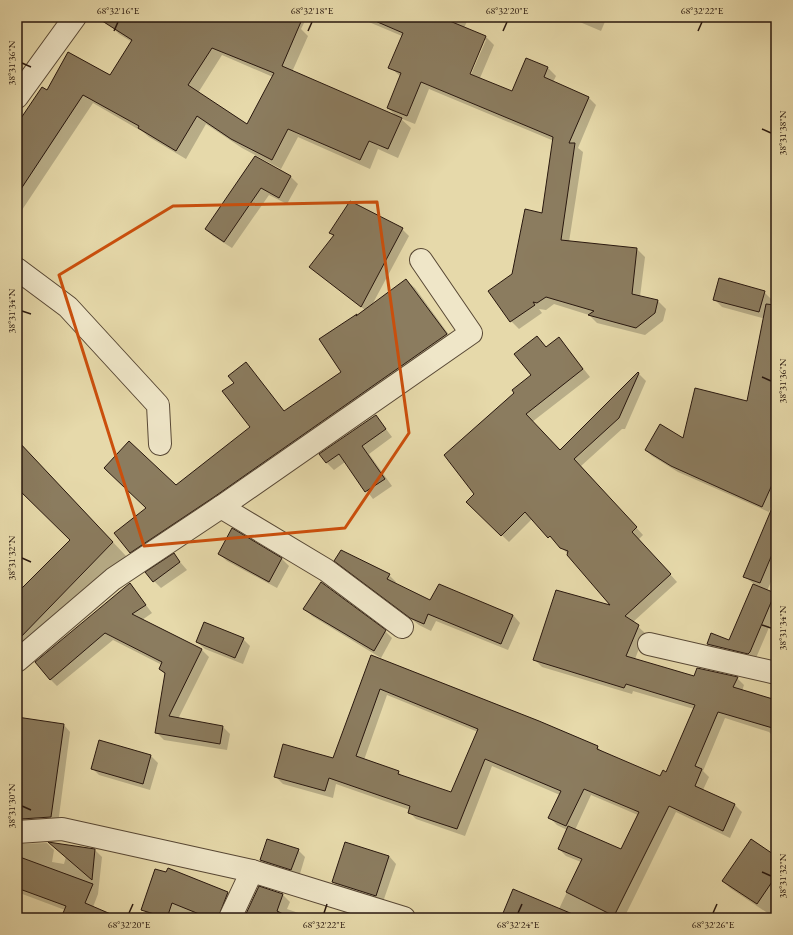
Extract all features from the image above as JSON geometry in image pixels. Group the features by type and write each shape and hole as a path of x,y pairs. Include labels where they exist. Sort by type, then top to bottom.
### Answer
{"street":[{"path":"17,97 75,17"},
{"path":"17,660 113,579 221,507 471,333 421,260"},
{"path":"17,269 68,307 158,405 160,444"},
{"path":"221,507 326,570 402,627"},
{"path":"649,644 776,673"},
{"path":"17,832 62,829 252,871 404,918"},
{"path":"230,918 252,871"}],"highlighted area":[{"path":"377,202 409,433 345,528 144,546 59,275 173,206"}],"building":[{"path":"96,17 303,17 282,66 402,118 388,149 369,141 360,160 288,129 272,160 231,139 197,116 176,151 138,128 139,126 83,95 17,195 17,124 42,87 47,90 68,52 110,75 132,40","holes":["212,48 274,73 247,124 188,85"]},
{"path":"366,17 440,17 486,36 470,74 512,91 526,58 548,67 544,77 589,97 569,143 575,143 561,240 637,248 632,294 658,300 655,313 636,328 588,315 594,311 546,297 537,303 533,302 535,305 510,322 488,291 512,274 525,209 542,213 553,137 421,82 407,116 387,108 401,73 388,68 403,33"},
{"path":"255,156 291,176 279,198 261,188 224,242 205,229"},
{"path":"350,201 403,228 361,307 309,267 334,235 329,233"},
{"path":"719,278 765,291 759,312 713,300"},
{"path":"406,279 447,334 214,497 130,553 114,533 146,508 104,468 129,441 176,485 250,427 222,391 234,383 228,376 246,362 284,411 341,372 319,339 357,314 356,316"},
{"path":"766,304 776,305 776,476 762,507 671,466 645,450 660,424 683,438 695,388 747,401"},
{"path":"537,336 546,347 559,337 583,369 526,414 560,450 638,372 639,373 619,418 574,459 637,527 632,532 671,574 625,616 639,625 626,656 694,676 697,668 738,677 733,687 776,700 776,729 718,712 695,766 702,769 695,786 735,804 723,831 669,806 614,916 566,892 582,859 558,849 568,826 621,849 639,812 584,789 566,826 548,818 561,791 485,759 457,829 408,813 410,806 329,778 325,791 274,777 283,744 333,758 371,655 539,721 598,746 597,749 660,776 663,770 666,772 695,705 626,684 624,688 533,660 556,590 610,605 567,555 568,551 560,548 550,536 548,538 525,512 501,536 466,502 474,494 444,455 514,393 512,390 531,375 514,354","holes":["380,689 478,729 451,792 398,774 399,771 356,756"]},
{"path":"376,415 386,429 362,446 385,479 365,492 339,454 326,463 319,454"},
{"path":"17,440 113,542 17,641 17,593 70,540 17,488"},
{"path":"772,508 776,510 776,545 760,583 743,577"},
{"path":"232,528 282,558 269,582 218,554"},
{"path":"341,550 390,574 387,579 430,600 439,584 513,615 501,644 428,614 424,624 410,618 334,561"},
{"path":"174,553 180,562 153,582 145,572"},
{"path":"321,582 386,630 374,651 303,609"},
{"path":"130,583 146,605 132,614 202,649 169,716 223,726 220,744 155,733 165,673 159,669 162,662 105,633 50,680 35,662"},
{"path":"753,584 775,593 750,652 748,654 707,644 711,633 729,640"},
{"path":"204,622 244,638 235,658 196,642"},
{"path":"17,717 64,724 51,817 21,819 17,816"},
{"path":"99,740 151,755 143,784 91,769"},
{"path":"267,839 299,849 291,870 260,860"},
{"path":"751,839 776,856 776,876 757,904 722,881"},
{"path":"48,842 95,849 92,880"},
{"path":"345,842 389,856 376,896 332,882"},
{"path":"17,856 93,884 85,903 120,918 61,918 66,906 17,888"},
{"path":"168,868 228,892 218,918 209,918 172,903 167,918 141,910 155,869 166,872"},
{"path":"259,886 283,894 277,911 291,918 244,918"},
{"path":"513,889 582,918 501,918"}]}
